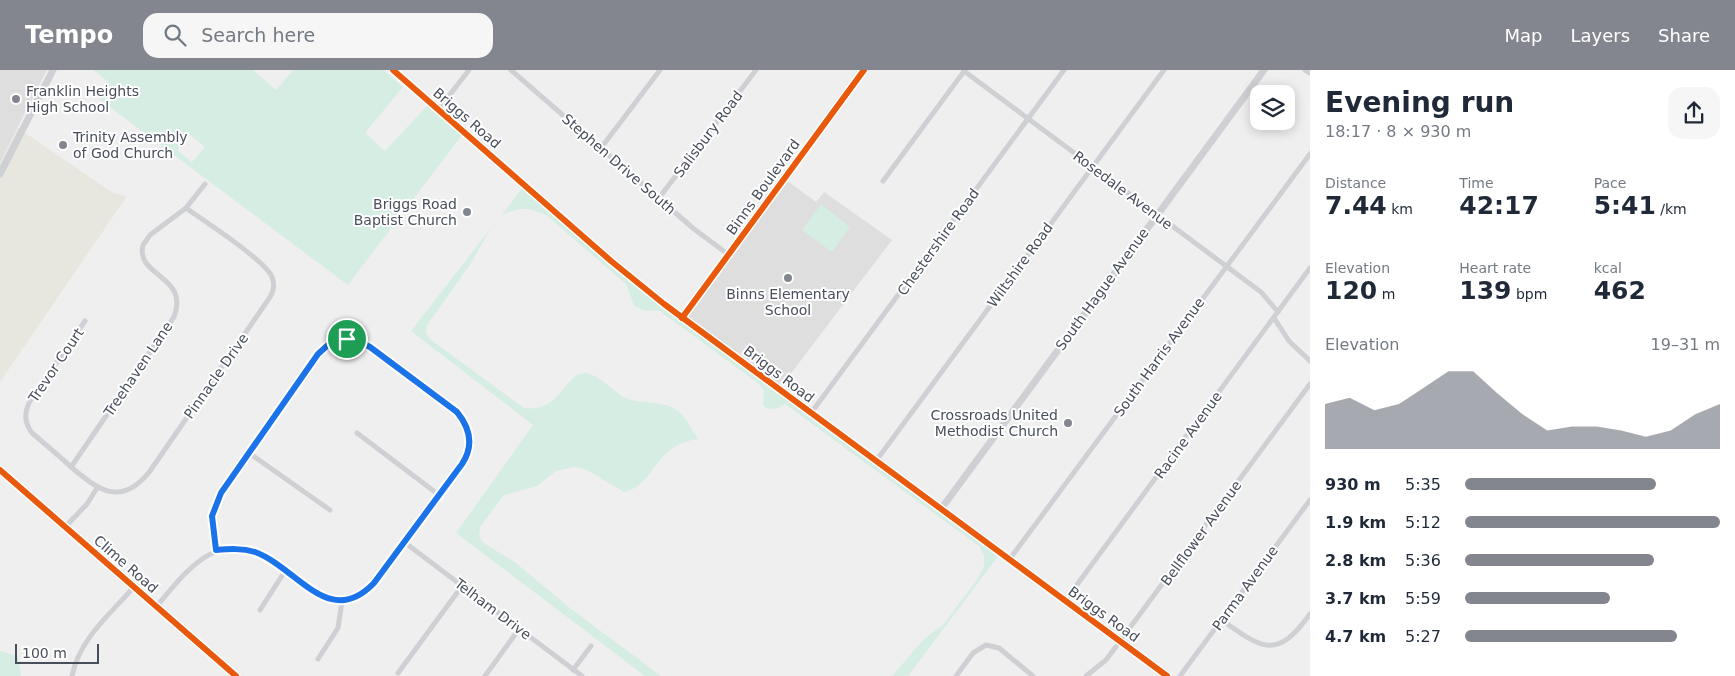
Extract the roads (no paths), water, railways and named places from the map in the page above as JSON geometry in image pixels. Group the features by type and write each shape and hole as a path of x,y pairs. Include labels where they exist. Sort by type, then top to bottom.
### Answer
{"street":[{"path":"0,174 53,70"},
{"name":"Briggs Road","path":"392,70 632,279 682,318 1167,676"},
{"path":"438,110 469,70"},
{"name":"Stephen Drive South","path":"511,70 694,229 729,255"},
{"path":"601,148 660,70"},
{"name":"Salisbury Road","path":"659,198 756,70"},
{"name":"Binns Boulevard","path":"682,318 864,70"},
{"path":"883,181 965,70"},
{"name":"Rosedale Avenue","path":"965,70 1261,292 1278,312"},
{"name":"Chestershire Road","path":"811,413 1064,70"},
{"name":"Wiltshire Road","path":"876,461 1164,70"},
{"name":"South Hague Avenue","path":"940,509 1264,70"},
{"path":"1305,70 1310,73"},
{"name":"South Harris Avenue","path":"1009,560 1310,154"},
{"name":"Treehaven Lane","path":"71,467 174,317 178,301 175,291 147,263 142,249 150,235 186,208 205,184"},
{"name":"Pinnacle Drive","path":"97,488 114,493 123,492 142,482 272,294 274,286 272,278 262,265 186,208"},
{"name":"Racine Avenue","path":"1065,601 1310,270"},
{"path":"1274,318 1289,341 1310,361"},
{"name":"Trevor Court","path":"71,467 27,426 26,409 85,321"},
{"path":"156,607 188,569 216,550 236,549 253,552 326,598 342,602 365,593 468,455 470,439 464,420 457,412 370,347 351,339 329,344 318,354 221,493 212,516 216,550"},
{"name":"Bellflower Avenue","path":"1086,676 1106,660 1120,642 1310,384"},
{"path":"357,433 440,495"},
{"path":"249,453 330,510"},
{"path":"65,527 87,504 97,488 71,467"},
{"name":"Clime Road","path":"0,470 236,676"},
{"name":"Parma Avenue","path":"1180,676 1310,500"},
{"name":"Telham Drive","path":"404,542 582,676"},
{"path":"260,610 285,571"},
{"path":"398,673 462,586"},
{"path":"72,676 78,656 88,639 133,588"},
{"path":"318,659 338,628 342,602"},
{"path":"1222,620 1253,641 1270,645 1279,644 1290,638 1310,614"},
{"path":"484,676 519,629"},
{"path":"956,676 973,653 986,645 999,648 1033,676"},
{"path":"573,670 591,646"}],"place":[{"name":"Franklin Heights High School","path":"16,99"},
{"name":"Trinity Assembly of God Church","path":"63,145"},
{"name":"Briggs Road Baptist Church","path":"467,212"},
{"name":"Binns Elementary School","path":"788,278"},
{"name":"Crossroads United Methodist Church","path":"1068,423"}]}
